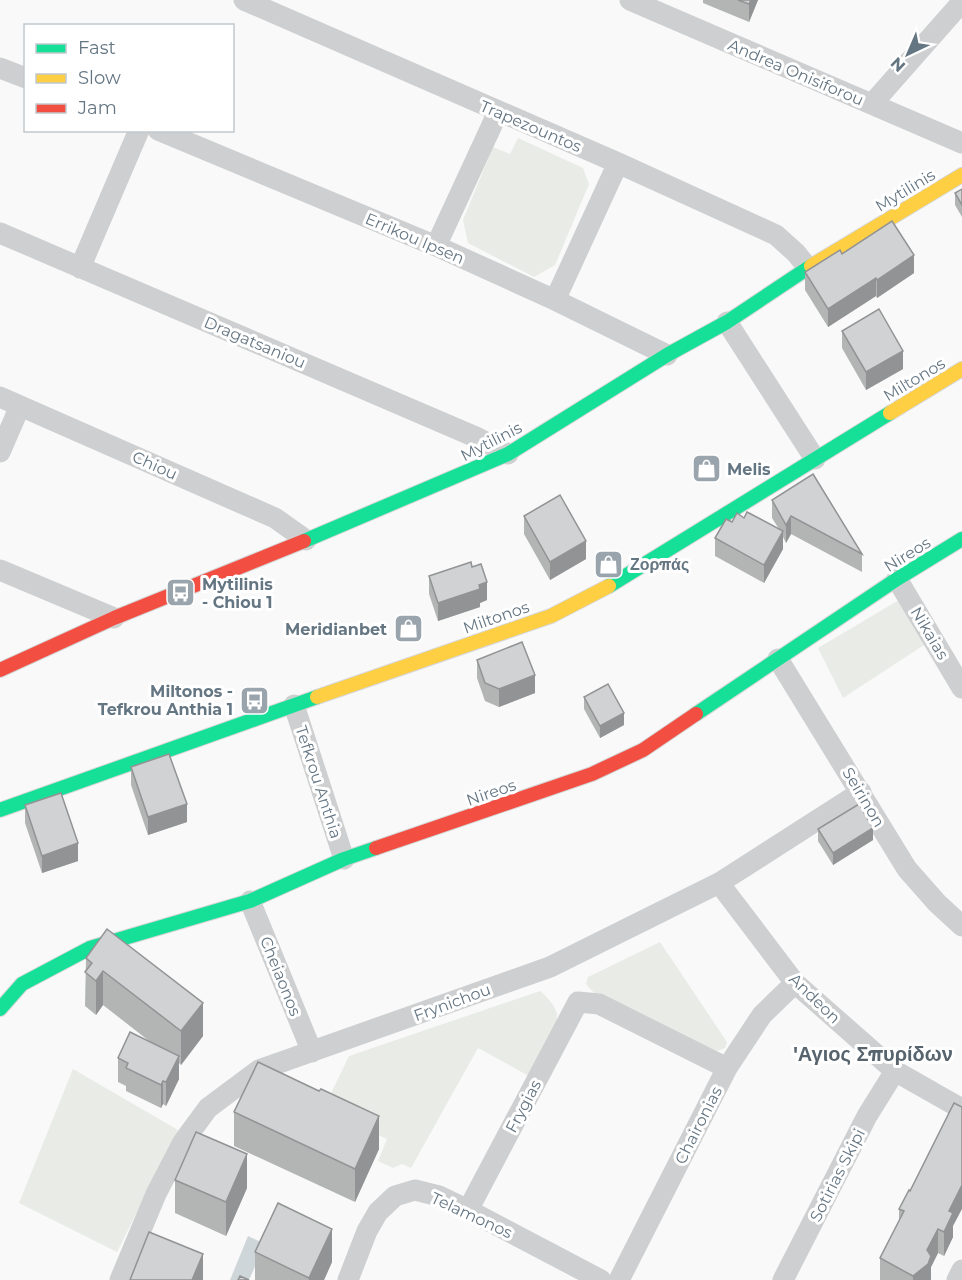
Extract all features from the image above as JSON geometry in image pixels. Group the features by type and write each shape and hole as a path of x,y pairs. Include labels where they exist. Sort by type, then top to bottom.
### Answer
{"street":[{"name":"Trapezountos","path":"244,0 618,163 776,235 796,253 808,268"},
{"name":"Andrea Onisiforou","path":"630,0 962,143"},
{"path":"872,104 962,2"},
{"path":"0,68 24,77"},
{"path":"436,246 498,112"},
{"path":"80,268 138,132"},
{"name":"Errikou Ipsen","path":"163,132 436,246 555,300 667,355"},
{"path":"555,300 618,163"},
{"name":"Mytilinis","path":"0,670 114,618 508,454 667,355 727,322 808,268 962,174"},
{"name":"Dragatsaniou","path":"0,233 478,438 508,454"},
{"path":"727,322 815,459"},
{"name":"Miltonos","path":"0,810 551,616 618,581 962,369"},
{"name":"Chiou","path":"0,397 274,518 306,540"},
{"path":"0,452 20,406"},
{"name":"Nireos","path":"0,1009 22,984 90,948 250,901 344,859 592,774 643,750 897,579 962,539"},
{"path":"0,570 114,618"},
{"name":"Nikaias","path":"897,579 962,688"},
{"name":"Seirinon","path":"778,659 907,868 937,903 962,926"},
{"name":"Tefkrou Anthia","path":"294,705 344,859"},
{"name":"Frynichou","path":"120,1280 156,1194 183,1142 208,1108 260,1070 550,967 719,883 861,792"},
{"name":"Andeon","path":"719,883 795,983 895,1071 962,1109"},
{"name":"Cheiaonos","path":"250,901 312,1052"},
{"name":"Chaironias","path":"619,1280 727,1068 762,1015 795,983"},
{"name":"Frygias","path":"468,1210 578,1002 599,1004 727,1068"},
{"name":"Sotirias Skipi","path":"783,1280 867,1116 895,1071"},
{"name":"Telamonos","path":"348,1280 378,1212 395,1196 414,1190 439,1197 468,1210 602,1280"},
{"path":"957,1280 962,1270"}],"shaded area":[{"path":"518,138 583,168 589,184 555,265 534,277 468,243 463,220 493,147 510,154"},
{"path":"899,600 930,641 843,698 818,648"},
{"path":"660,942 727,1042 725,1048 717,1051 596,995 586,984 588,977"},
{"path":"540,991 554,1007 557,1020 547,1045 529,1076 478,1048 411,1168 402,1164 393,1168 378,1161 387,1139 323,1110 349,1056"},
{"path":"73,1069 178,1130 117,1252 19,1203"},
{"path":"248,1236 265,1244 249,1280 230,1280"}],"building":[{"path":"738,0 751,0 749,4"},
{"path":"962,189 962,205 955,193"},
{"path":"892,221 914,255 828,309 805,272 840,250 842,254"},
{"path":"879,309 903,351 866,372 842,331"},
{"path":"813,474 862,554 791,516 786,525 772,500"},
{"path":"560,495 586,541 550,562 524,516"},
{"path":"747,512 783,531 764,565 715,538 726,519 732,522 737,513 744,518"},
{"path":"471,562 472,567 481,564 487,582 479,585 480,589 438,603 429,576"},
{"path":"522,642 535,675 499,689 485,683 477,660"},
{"path":"608,684 624,713 600,726 584,697"},
{"path":"169,754 187,804 148,817 131,767"},
{"path":"61,793 78,843 42,856 25,805"},
{"path":"859,804 873,828 833,853 818,829"},
{"path":"107,929 203,1003 181,1031 103,971 96,981 85,972 92,963 86,958"},
{"path":"130,1032 179,1056 166,1082 163,1081 161,1085 126,1068 128,1063 118,1058"},
{"path":"258,1062 379,1116 355,1169 234,1112"},
{"path":"954,1103 962,1107 962,1185 949,1211 953,1213 944,1232 938,1229 927,1250 931,1256 928,1264 913,1276 880,1258 904,1211 899,1209"},
{"path":"196,1132 247,1154 226,1202 175,1180"},
{"path":"278,1203 332,1229 309,1278 255,1252"},
{"path":"149,1232 203,1254 192,1280 130,1280"}],"traffic: fast":[{"path":"304,541 508,454 667,355 727,322 811,266"},
{"path":"609,586 890,413"},
{"path":"696,714 897,579 962,539"},
{"path":"0,810 317,697"},
{"path":"0,1009 22,984 90,948 250,901 344,859 376,848"}],"traffic: slow":[{"path":"811,266 962,175"},
{"path":"890,413 962,369"},
{"path":"317,697 551,616 609,586"}],"traffic: jam":[{"path":"0,670 114,618 304,541"},
{"path":"376,848 592,774 643,750 696,714"}],"place":[{"name":"Melis","path":"706,469"},
{"name":"Ζορπάς","path":"609,564"},
{"name":"Mytilinis - Chiou 1","path":"181,593"},
{"name":"Meridianbet","path":"408,629"},
{"name":"Miltonos - Tefkrou Anthia 1","path":"254,700"}],"district":[{"name":"'Αγιος Σπυρίδων","path":"873,1054"}]}
